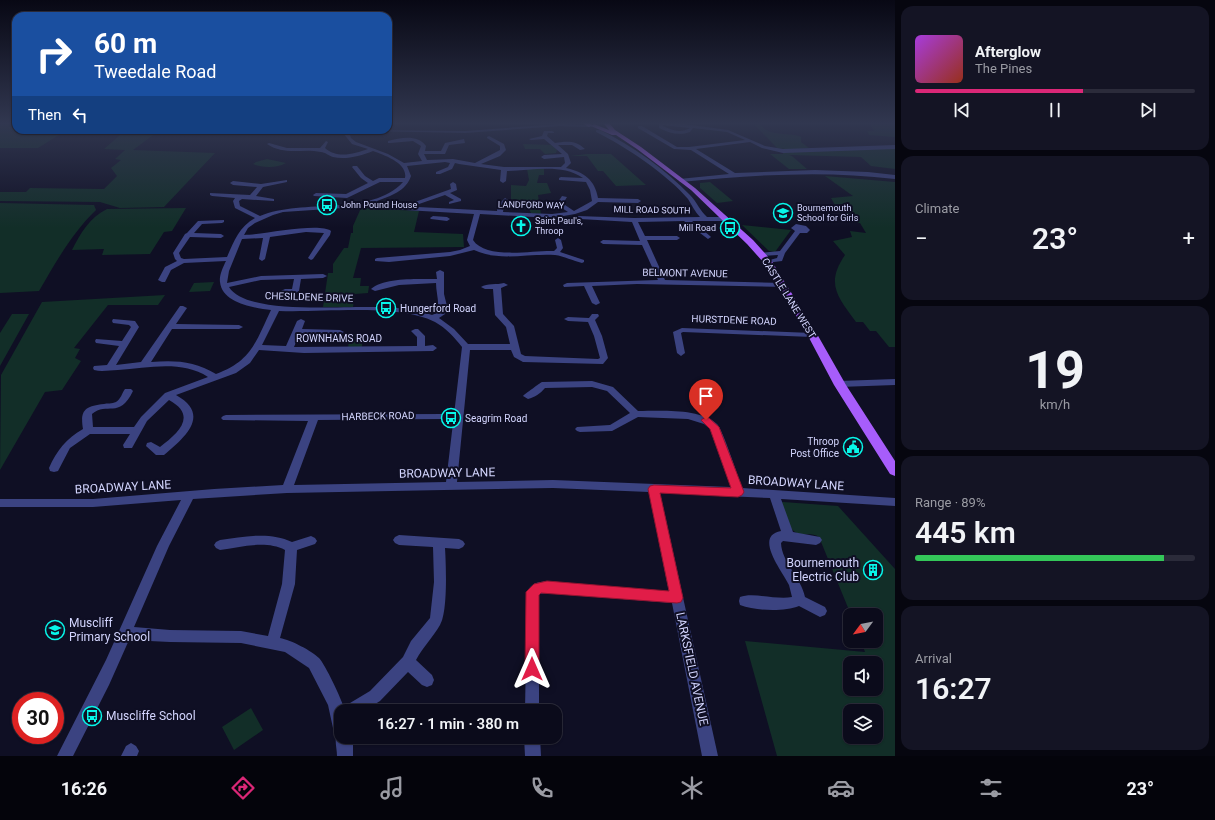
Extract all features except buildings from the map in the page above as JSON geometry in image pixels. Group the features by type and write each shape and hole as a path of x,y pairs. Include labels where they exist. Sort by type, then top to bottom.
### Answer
{"main road":[{"name":"CASTLE LANE WEST","path":"652,157 683,181 768,262 812,334 839,384 895,471"}],"street":[{"path":"387,157 404,165 425,162 452,161 504,169 535,167 563,168 581,174 587,180 595,194 595,200 638,201"},
{"path":"423,157 425,162"},
{"path":"476,165 489,157"},
{"path":"544,158 552,157"},
{"path":"563,168 568,163 566,157"},
{"name":"CASTLE LANE WEST","path":"640,157 688,196 705,220"},
{"path":"705,157 734,175"},
{"path":"438,174 450,168 452,161"},
{"path":"323,276 261,278 224,286 223,279 243,230 260,218 295,209 353,205 372,200 398,190 407,180 408,173 404,165"},
{"path":"355,167 363,177 372,183"},
{"path":"503,181 504,169"},
{"path":"683,181 734,175 809,171 850,172 895,178"},
{"path":"683,181 812,173 895,178"},
{"path":"316,195 347,196 372,183 389,179 407,180"},
{"path":"561,179 587,180"},
{"path":"233,183 261,186 285,181"},
{"path":"414,210 417,203 447,194 454,190 453,184"},
{"path":"252,197 261,186"},
{"path":"212,194 272,200"},
{"path":"447,194 460,200 451,203"},
{"path":"240,197 236,201 237,207 260,218"},
{"path":"564,197 561,202 562,206 573,214"},
{"name":"LANDFORD WAY","path":"372,200 388,207 414,210 552,216 573,214 587,208 595,202 595,200"},
{"path":"499,214 501,205 505,200"},
{"path":"433,218 444,218 441,211"},
{"path":"477,213 470,240 477,249 501,255 531,252 556,253 582,261"},
{"name":"MILL ROAD SOUTH","path":"580,217 634,220 724,219"},
{"path":"634,220 663,282"},
{"path":"686,220 708,237"},
{"path":"183,261 178,259 176,254 187,235 195,229 200,222 222,221"},
{"path":"239,237 267,236 290,231 328,231 327,236 312,256 304,254"},
{"path":"768,262 780,260 782,253 798,231"},
{"path":"187,235 221,236"},
{"path":"262,259 267,236"},
{"path":"603,242 676,238"},
{"path":"556,253 560,248 558,240"},
{"path":"377,260 386,257 450,255 474,247"},
{"path":"761,254 782,253"},
{"path":"162,280 168,269 183,261 230,259"},
{"path":"433,318 442,314 444,306 440,298 440,272"},
{"path":"285,291 295,291 298,276"},
{"path":"375,289 386,281 441,281"},
{"name":"BELMONT AVENUE","path":"567,285 620,282 663,282 783,285"},
{"path":"587,284 596,304"},
{"name":"CHESILDENE DRIVE","path":"224,286 228,293 244,302 276,308 395,310 414,313 433,318 454,332 466,347"},
{"path":"485,287 500,286 499,315 510,326 517,355 524,360 600,362 604,358 593,318 568,319"},
{"path":"144,365 183,308"},
{"path":"128,445 144,419 168,395 215,377 238,367 247,361 257,347 276,308"},
{"path":"110,368 134,330 134,325 128,322 116,321"},
{"path":"289,348 298,331 301,321"},
{"path":"171,327 239,327"},
{"name":"HURSTDENE ROAD","path":"681,353 677,332 682,330 812,334"},
{"path":"298,331 340,332"},
{"path":"415,331 421,336 421,348"},
{"path":"99,340 124,344"},
{"name":"ROWNHAMS ROAD","path":"257,347 311,350 434,348"},
{"path":"451,486 466,347 515,347"},
{"path":"97,368 144,365 188,365 202,369 215,377"},
{"path":"839,384 895,382"},
{"path":"528,396 536,392 542,385 592,384 610,389 636,414"},
{"path":"88,431 86,417 87,413 93,408 117,405 122,401 128,391"},
{"path":"151,446 160,452 179,437 188,427 189,415 184,405 168,395"},
{"path":"580,429 612,428 636,414 696,417 711,423 714,427 738,492"},
{"name":"HARBECK ROAD","path":"226,418 442,416"},
{"path":"287,489 314,417"},
{"path":"54,468 61,452 70,442 88,431 137,430"},
{"name":"BROADWAY LANE","path":"0,503 93,503 287,489 553,484 738,492 895,502"},
{"name":"LARKSFIELD AVENUE","path":"654,489 710,756"},
{"path":"774,495 789,536"},
{"path":"65,756 125,633 141,591 178,514 189,496"},
{"path":"816,540 780,536 775,541 775,546 778,555 795,584 799,600 820,611"},
{"path":"220,545 259,540 280,541 291,547 311,541"},
{"path":"399,540 459,544"},
{"path":"363,704 375,696 408,662 416,646 436,620 440,582 438,542"},
{"path":"272,643 287,597 292,565 291,547"},
{"path":"532,704 533,592 538,588 555,588 677,598"},
{"path":"745,601 786,604 794,603 799,600"},
{"path":"125,633 170,636 242,637 288,646 314,663 336,704"},
{"path":"408,662 427,680"},
{"path":"344,756 345,744"},
{"path":"532,744 533,756"}],"green space":[{"path":"117,157 211,157 164,207 120,208 100,202 0,201 0,192 26,192 30,188 104,189 117,176 111,168 121,160 115,159"},
{"path":"588,157 615,157 646,185 616,186 603,171 598,171"},
{"path":"774,157 793,157 807,169 789,169"},
{"path":"861,157 895,157 895,169 871,166"},
{"path":"267,159 286,163 279,166 270,167 253,164"},
{"path":"527,169 544,169 544,175 539,175 537,183 547,183 551,193 538,195 541,214 531,213 526,203 511,199 511,185 526,186 529,180"},
{"path":"825,176 895,182 895,347 889,347 876,331 870,331 863,322 856,322 836,290 836,274 845,255 833,241 852,237 850,231 866,233 860,223 844,221 831,198 853,196"},
{"path":"710,182 733,201 717,203 700,188 700,183"},
{"path":"0,203 94,205 96,210 79,228 39,291 0,293"},
{"path":"186,208 172,231 164,232 150,254 102,255 104,249 72,250 82,232 91,221 107,209"},
{"path":"361,208 419,211 414,232 463,234 464,247 361,248 353,278 361,278 360,286 369,286 368,293 355,294 353,307 323,307 328,273 333,273 333,264 344,248 348,248 351,233 353,233 353,226"},
{"path":"742,225 791,230 775,252 769,251"},
{"path":"214,282 210,291 189,292 194,283"},
{"path":"165,295 158,305 108,305 74,348 80,349 75,358 81,361 62,390 45,392 0,470 1,375 42,302"},
{"path":"12,314 29,314 0,366 0,333"},
{"path":"350,334 363,334 362,347 348,348"},
{"path":"783,502 838,506 895,569 895,756 777,756 745,641 865,652 864,648 883,648 883,608 848,608 819,537 797,533 791,528 779,503"},
{"path":"251,708 263,730 234,750 222,727"}],"place":[{"name":"John Pound House","path":"327,205"},
{"name":"Bournemouth School for Girls","path":"783,213"},
{"name":"Saint Paul's, Throop","path":"521,226"},
{"name":"Mill Road","path":"730,228"},
{"name":"Hungerford Road","path":"386,308"},
{"name":"Seagrim Road","path":"451,418"},
{"name":"Throop Post Office","path":"853,447"},
{"name":"Bournemouth Electric Club","path":"873,570"},
{"name":"Muscliff Primary School","path":"55,630"},
{"name":"Muscliffe School","path":"92,716"}],"route":[{"path":"532,669 533,592 538,588 547,587 593,590 677,598 654,489 738,492 714,427 706,420"}]}
